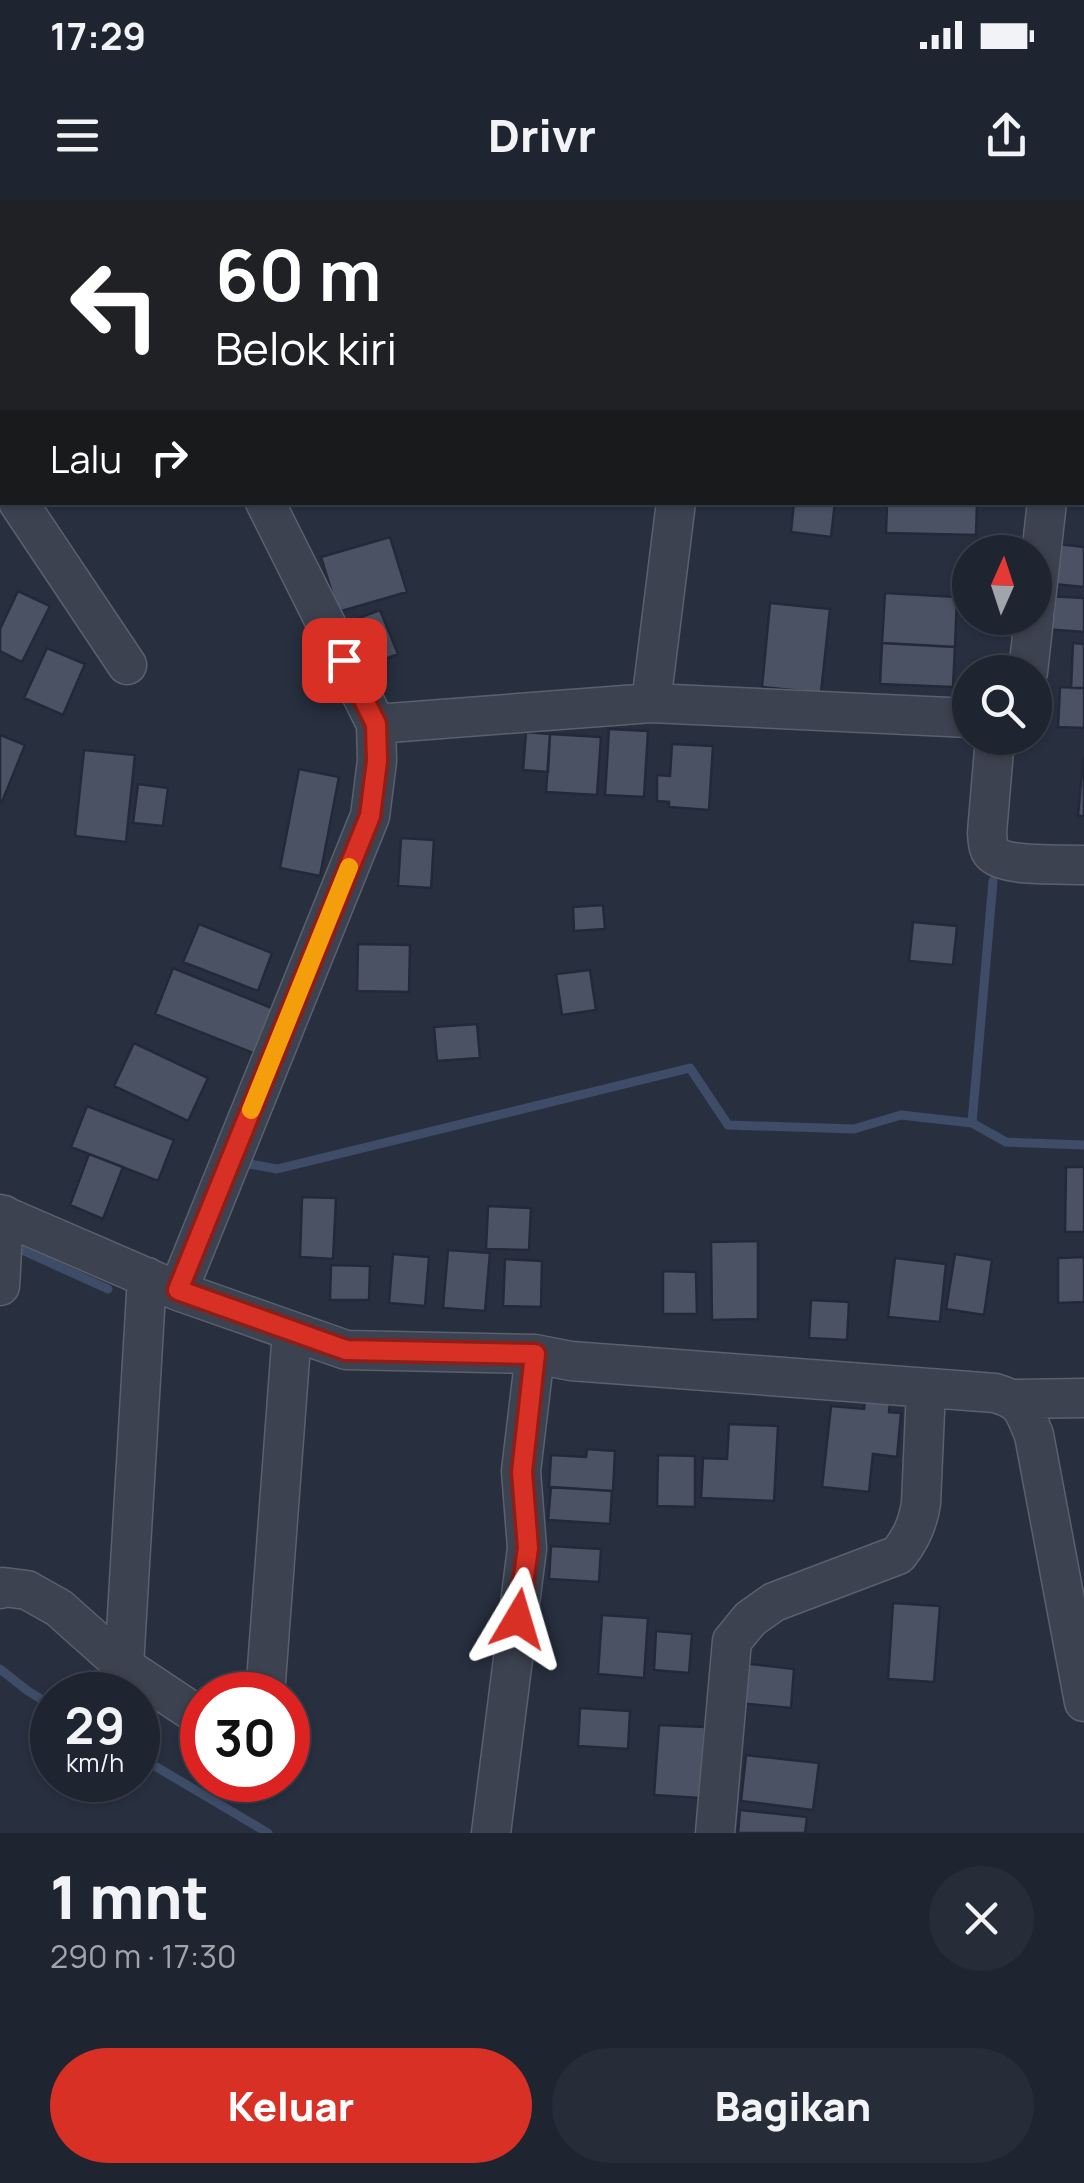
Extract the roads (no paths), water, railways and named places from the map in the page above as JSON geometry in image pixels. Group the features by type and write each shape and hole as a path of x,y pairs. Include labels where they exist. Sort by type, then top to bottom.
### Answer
{"street":[{"path":"20,505 127,665"},
{"path":"124,1666 162,1284 370,816 377,761 376,724 266,505"},
{"path":"651,703 676,505"},
{"path":"1043,535 1047,505"},
{"path":"376,724 651,703 952,717"},
{"path":"994,755 987,833 988,847 995,856 1012,862 1084,865"},
{"path":"0,1286 2,1215 162,1284 346,1350 535,1354 571,1361 995,1393 1014,1399 1084,1398"},
{"path":"266,1672 292,1331"},
{"path":"491,1833 528,1548 522,1472 535,1354"},
{"path":"716,1833 732,1641 750,1619 774,1602 898,1555 910,1540 920,1516 926,1389"},
{"path":"1014,1399 1034,1435 1084,1702"},
{"path":"0,1589 27,1590 58,1608 124,1666 180,1703"}],"waterway":[{"path":"972,1123 993,881"},
{"path":"250,1164 277,1169 690,1068 728,1125 854,1129 901,1115 972,1123 1006,1142 1084,1145"},
{"path":"11,1245 108,1289"},
{"path":"0,1669 30,1692"},
{"path":"160,1769 268,1833"}]}
